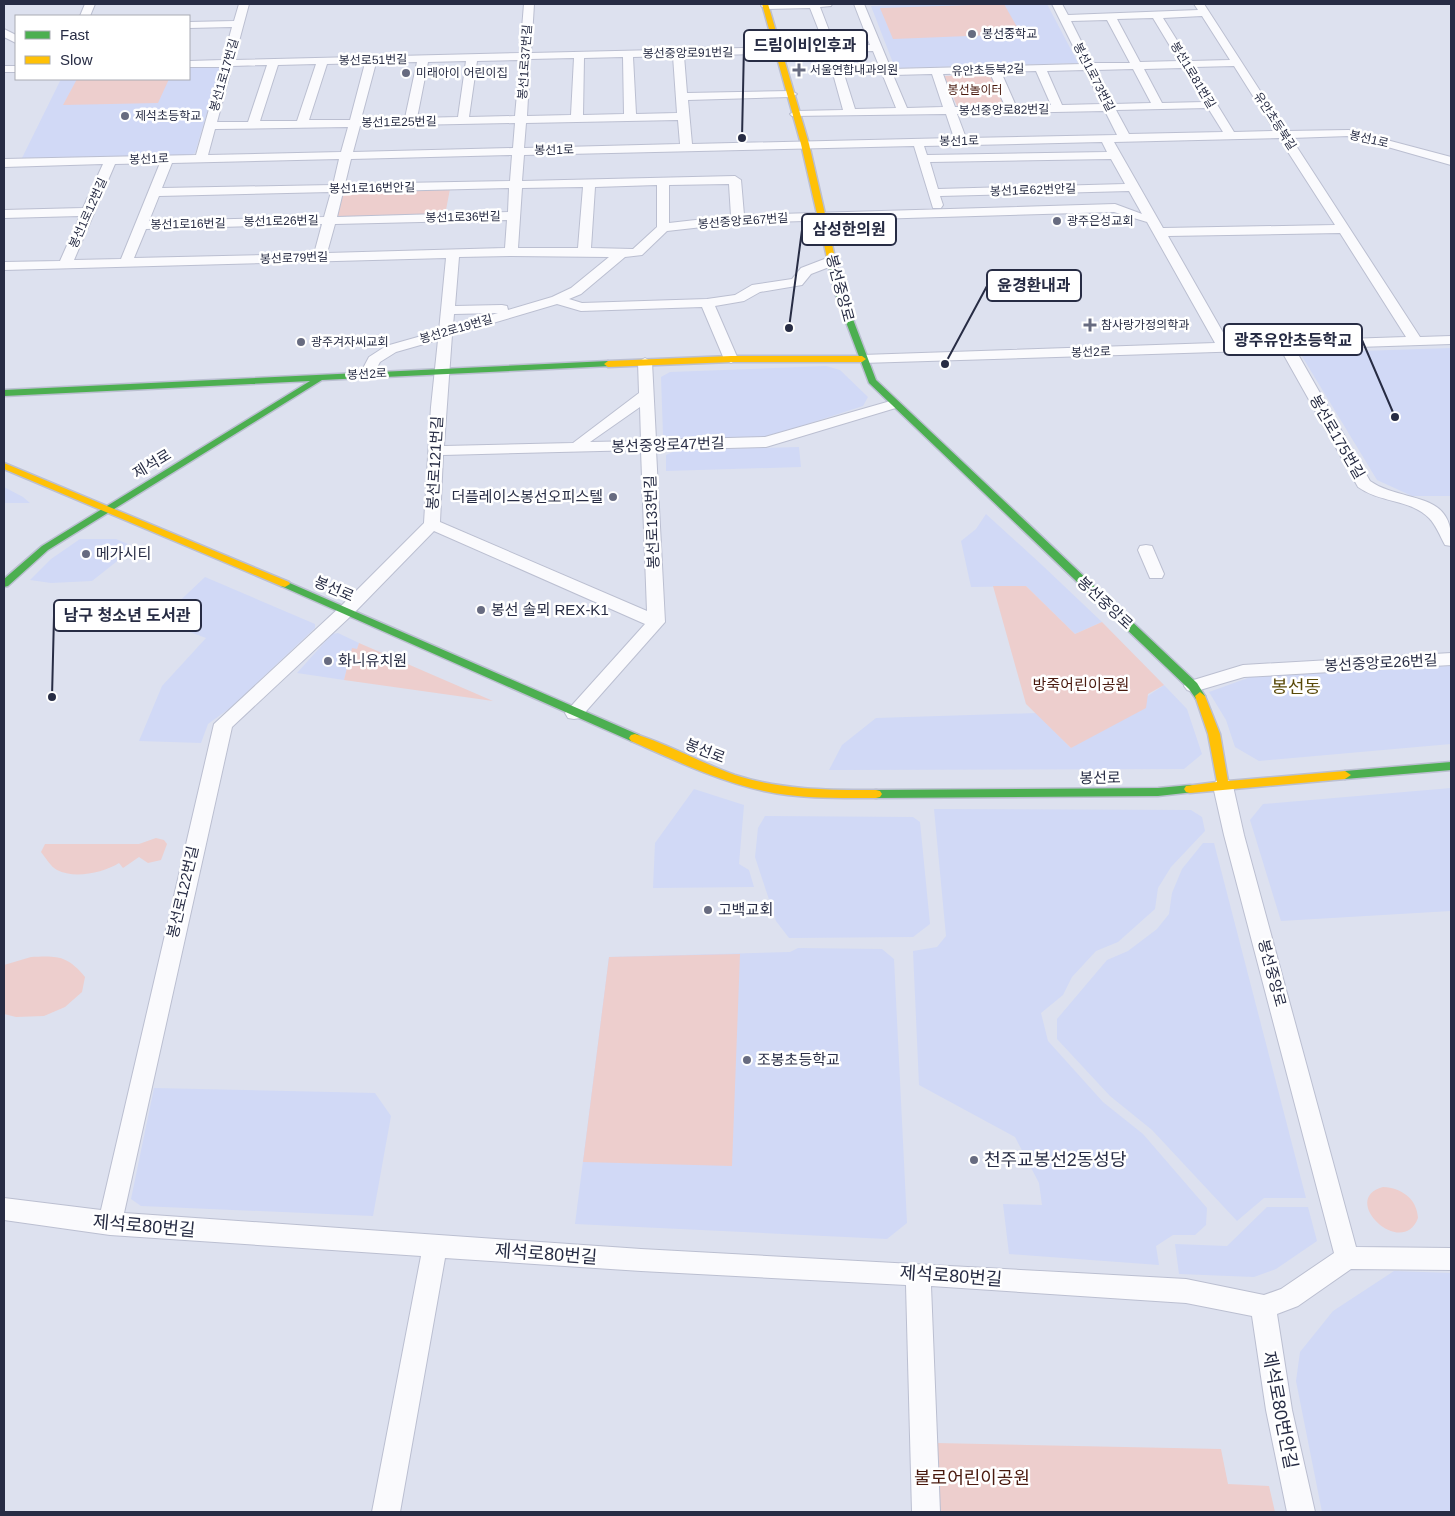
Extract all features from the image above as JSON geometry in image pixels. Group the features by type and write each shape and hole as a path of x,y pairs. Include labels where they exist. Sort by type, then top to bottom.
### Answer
{"street":[{"name":"봉선1로17번길","path":"201,158 244,4"},
{"name":"봉선1로37번길","path":"518,150 530,4"},
{"path":"814,4 831,49 850,113"},
{"path":"765,5 827,4"},
{"path":"859,4 903,112"},
{"name":"봉선1로73번길","path":"1057,4 1124,137"},
{"name":"봉선중앙로","path":"765,5 805,144 823,216 838,293 872,381 894,404 1193,686 1199,694 1214,736 1223,786 1237,844 1347,1258"},
{"name":"유안초등북길","path":"1110,16 1156,15 1202,9 1416,342"},
{"name":"봉선1로81번길","path":"1156,15 1230,135"},
{"path":"1064,18 1110,16 1159,106"},
{"name":"봉선1로17번길","path":"190,25 238,24"},
{"path":"4,32 15,39"},
{"name":"봉선중앙로91번길","path":"526,56 877,48"},
{"path":"678,53 686,147"},
{"name":"봉선중앙로91번길","path":"628,54 630,117"},
{"path":"577,118 579,55"},
{"name":"봉선로51번길","path":"190,64 526,56"},
{"path":"463,121 472,58"},
{"name":"봉선로51번길","path":"410,122 423,59"},
{"name":"봉선1로25번길","path":"346,154 371,60"},
{"name":"봉선로51번길","path":"298,124 323,61"},
{"path":"253,125 274,62"},
{"name":"유안초등북2길","path":"887,72 1238,63"},
{"name":"유안초등북2길","path":"1040,68 1058,109"},
{"path":"994,70 1012,110"},
{"name":"유안초등북2길","path":"936,71 961,141"},
{"path":"682,97 790,94"},
{"name":"봉선중앙로82번길","path":"796,114 1212,106"},
{"path":"597,118 684,116"},
{"name":"봉선1로37번길","path":"444,121 597,118"},
{"name":"봉선1로25번길","path":"298,124 444,121"},
{"name":"봉선1로17번길","path":"210,126 298,124"},
{"name":"봉선1로","path":"4,163 1284,134 1356,134 1451,161"},
{"path":"1105,138 1225,348"},
{"path":"917,142 940,214"},
{"name":"봉선1로36번길","path":"511,252 518,150"},
{"name":"봉선1로26번길","path":"320,257 346,154"},
{"path":"923,159 1115,155"},
{"name":"봉선1로16번길","path":"126,263 143,225 168,159"},
{"name":"봉선1로12번길","path":"65,265 110,160"},
{"name":"봉선1로16번안길","path":"156,192 735,180 738,219"},
{"path":"621,254 637,252 663,228 662,182"},
{"path":"584,252 589,183"},
{"name":"봉선1로62번안길","path":"934,193 1133,187"},
{"path":"823,216 1115,208 1142,218 1150,218"},
{"path":"4,214 88,212"},
{"name":"봉선1로36번길","path":"413,218 514,216"},
{"name":"봉선중앙로67번길","path":"663,228 738,219 823,216"},
{"name":"봉선1로26번길","path":"233,222 413,218"},
{"name":"봉선1로16번길","path":"143,225 233,222"},
{"path":"1159,232 1344,228"},
{"name":"봉선로79번길","path":"4,266 452,253 584,252 621,254"},
{"path":"443,370 452,253"},
{"name":"봉선2로19번길","path":"367,374 374,360 391,348 556,300 576,291 621,254"},
{"path":"556,300 581,307 707,303 739,298 757,288 797,282 806,271 832,261"},
{"path":"707,303 731,359"},
{"path":"449,310 524,309"},
{"name":"봉선2로","path":"4,393 321,378 443,370 645,362 731,359 862,359 1451,340"},
{"name":"봉선로175번길","path":"1286,346 1364,484 1379,494 1415,503 1430,510 1451,541"},
{"name":"봉선로133번길","path":"645,362 656,622"},
{"name":"봉선로121번길","path":"347,610 432,524 435,451 443,370"},
{"name":"제석로","path":"4,584 45,548 321,378"},
{"path":"580,448 581,442 646,395"},
{"name":"봉선중앙로47번길","path":"435,451 766,442 894,404"},
{"name":"봉선로","path":"4,466 347,610 574,713 703,767 744,782 796,791 851,794 1158,792 1451,766"},
{"path":"432,524 656,622 574,713"},
{"path":"1146,550 1156,574"},
{"name":"봉선로122번길","path":"110,1224 223,724 347,610"},
{"name":"봉선중앙로26번길","path":"1193,686 1242,671 1451,659"},
{"name":"제석로80번길","path":"4,1209 110,1224 641,1260 918,1274 1186,1291 1264,1307"},
{"path":"386,1512 435,1246"},
{"path":"1264,1307 1289,1298 1347,1258 1451,1260"},
{"path":"918,1274 926,1512"},
{"name":"제석로80번안길","path":"1264,1307 1267,1341 1279,1408 1301,1512"}],"shaded area":[{"name":"봉선중학교","path":"1047,4 1078,63 895,68 871,6"},
{"name":"제석초등학교","path":"221,66 195,153 191,155 22,158 61,80 190,80 190,67"},
{"path":"1451,348 1451,496 1412,496 1377,480 1300,353"},
{"path":"826,366 840,370 868,397 863,406 767,437 672,438 663,435 661,377 670,372"},
{"path":"799,447 801,467 666,471 666,455 677,450"},
{"path":"4,487 23,497 30,503 4,503"},
{"path":"986,514 1102,622 1075,634 1026,586 971,587 961,541 976,529"},
{"name":"메가시티","path":"80,539 116,539 135,547 92,581 51,583 30,580 51,559"},
{"path":"205,577 315,624 315,628 230,708 208,724 201,743 139,741 162,686 206,638 163,622 168,612"},
{"name":"화니유치원","path":"338,633 359,643 357,649 352,649 344,680 297,673 332,634"},
{"path":"1451,666 1451,744 1259,761 1235,747 1226,720 1209,692 1256,675"},
{"path":"1164,685 1187,709 1202,754 1184,769 829,770 842,745 876,718 1036,713 1071,748"},
{"path":"1451,788 1451,911 1281,921 1250,820 1263,804"},
{"path":"694,789 744,805 739,864 749,870 754,887 653,888 655,843"},
{"path":"934,809 1191,810 1202,817 1205,831 1171,867 1158,888 1155,909 1118,942 1096,951 1072,977 1063,995 1041,1013 1048,1041 1103,1102 1143,1134 1207,1208 1206,1225 1195,1235 1173,1235 1156,1246 1159,1265 1009,1254 1003,1204 1042,1205 1039,1183 1015,1137 919,1085 913,951 937,947 946,936"},
{"path":"765,816 913,817 920,822 930,924 913,937 789,938 776,921 755,857 758,828"},
{"path":"1203,843 1214,843 1306,1198 1264,1198 1237,1221 1152,1130 1110,1096 1057,1039 1057,1019 1107,960 1128,951 1157,929 1169,914 1172,893 1182,869"},
{"name":"조봉초등학교","path":"798,948 882,949 894,959 907,1223 887,1239 575,1224 609,957 790,952"},
{"path":"154,1088 375,1093 391,1116 373,1216 141,1206 131,1199"},
{"path":"1267,1207 1308,1207 1317,1241 1276,1269 1254,1277 1179,1274 1175,1244 1227,1246"},
{"path":"1394,1271 1451,1273 1451,1512 1322,1512 1296,1381 1300,1352 1333,1311"}],"green space":[{"path":"1004,4 1021,34 893,39 880,8"},
{"name":"봉선놀이터","path":"992,74 1006,105 957,106 944,76"},
{"path":"76,80 169,80 158,103 63,105"},
{"path":"450,189 445,215 334,218 340,193 346,191"},
{"name":"방죽어린이공원","path":"993,586 1026,586 1075,634 1102,622 1164,685 1148,694 1146,708 1071,748 1026,704"},
{"path":"359,643 493,701 344,680 352,648 357,649"},
{"path":"156,838 164,840 167,844 161,860 148,863 139,857 123,868 119,863 105,870 88,874 64,873 57,870 41,852 45,844 139,844"},
{"path":"740,954 732,1166 583,1162 609,957"},
{"path":"31,957 61,958 73,964 85,977 82,992 65,1007 44,1016 16,1017 4,1014 4,965"},
{"path":"1383,1187 1402,1192 1415,1205 1418,1218 1410,1229 1399,1233 1388,1230 1378,1223 1370,1213 1367,1203 1371,1194"},
{"name":"불로어린이공원","path":"936,1443 1221,1449 1228,1484 1269,1486 1275,1512 940,1512"}],"traffic: fast":[{"path":"832,262 839,293 872,381 1193,686 1200,696"},
{"path":"4,393 608,364"},
{"path":"4,584 45,548 319,379"},
{"path":"285,584 635,738"},
{"path":"1345,775 1451,766"},
{"path":"876,794 1158,792 1190,789"}],"traffic: slow":[{"path":"765,4 805,144 832,262"},
{"path":"608,364 731,359 862,359"},
{"path":"4,466 285,584"},
{"path":"1200,696 1214,734 1223,786"},
{"path":"635,738 715,772 764,787 806,793 876,794"},
{"path":"1190,789 1345,775"}],"place":[{"name":"봉선중학교","path":"972,34"},
{"name":"서울연합내과의원","path":"799,70"},
{"name":"미래아이 어린이집","path":"406,73"},
{"name":"제석초등학교","path":"125,116"},
{"name":"드림이비인후과","path":"742,138"},
{"name":"광주은성교회","path":"1057,221"},
{"name":"참사랑가정의학과","path":"1090,325"},
{"name":"삼성한의원","path":"789,328"},
{"name":"광주겨자씨교회","path":"301,342"},
{"name":"윤경환내과","path":"945,364"},
{"name":"광주유안초등학교","path":"1395,417"},
{"name":"더플레이스봉선오피스텔","path":"613,497"},
{"name":"메가시티","path":"86,554"},
{"name":"봉선 솔뫼 REX-K1","path":"481,610"},
{"name":"화니유치원","path":"328,661"},
{"name":"남구 청소년 도서관","path":"52,697"},
{"name":"고백교회","path":"708,910"},
{"name":"조봉초등학교","path":"747,1060"},
{"name":"천주교봉선2동성당","path":"974,1160"}],"district":[{"name":"봉선동","path":"1296,687"}]}
